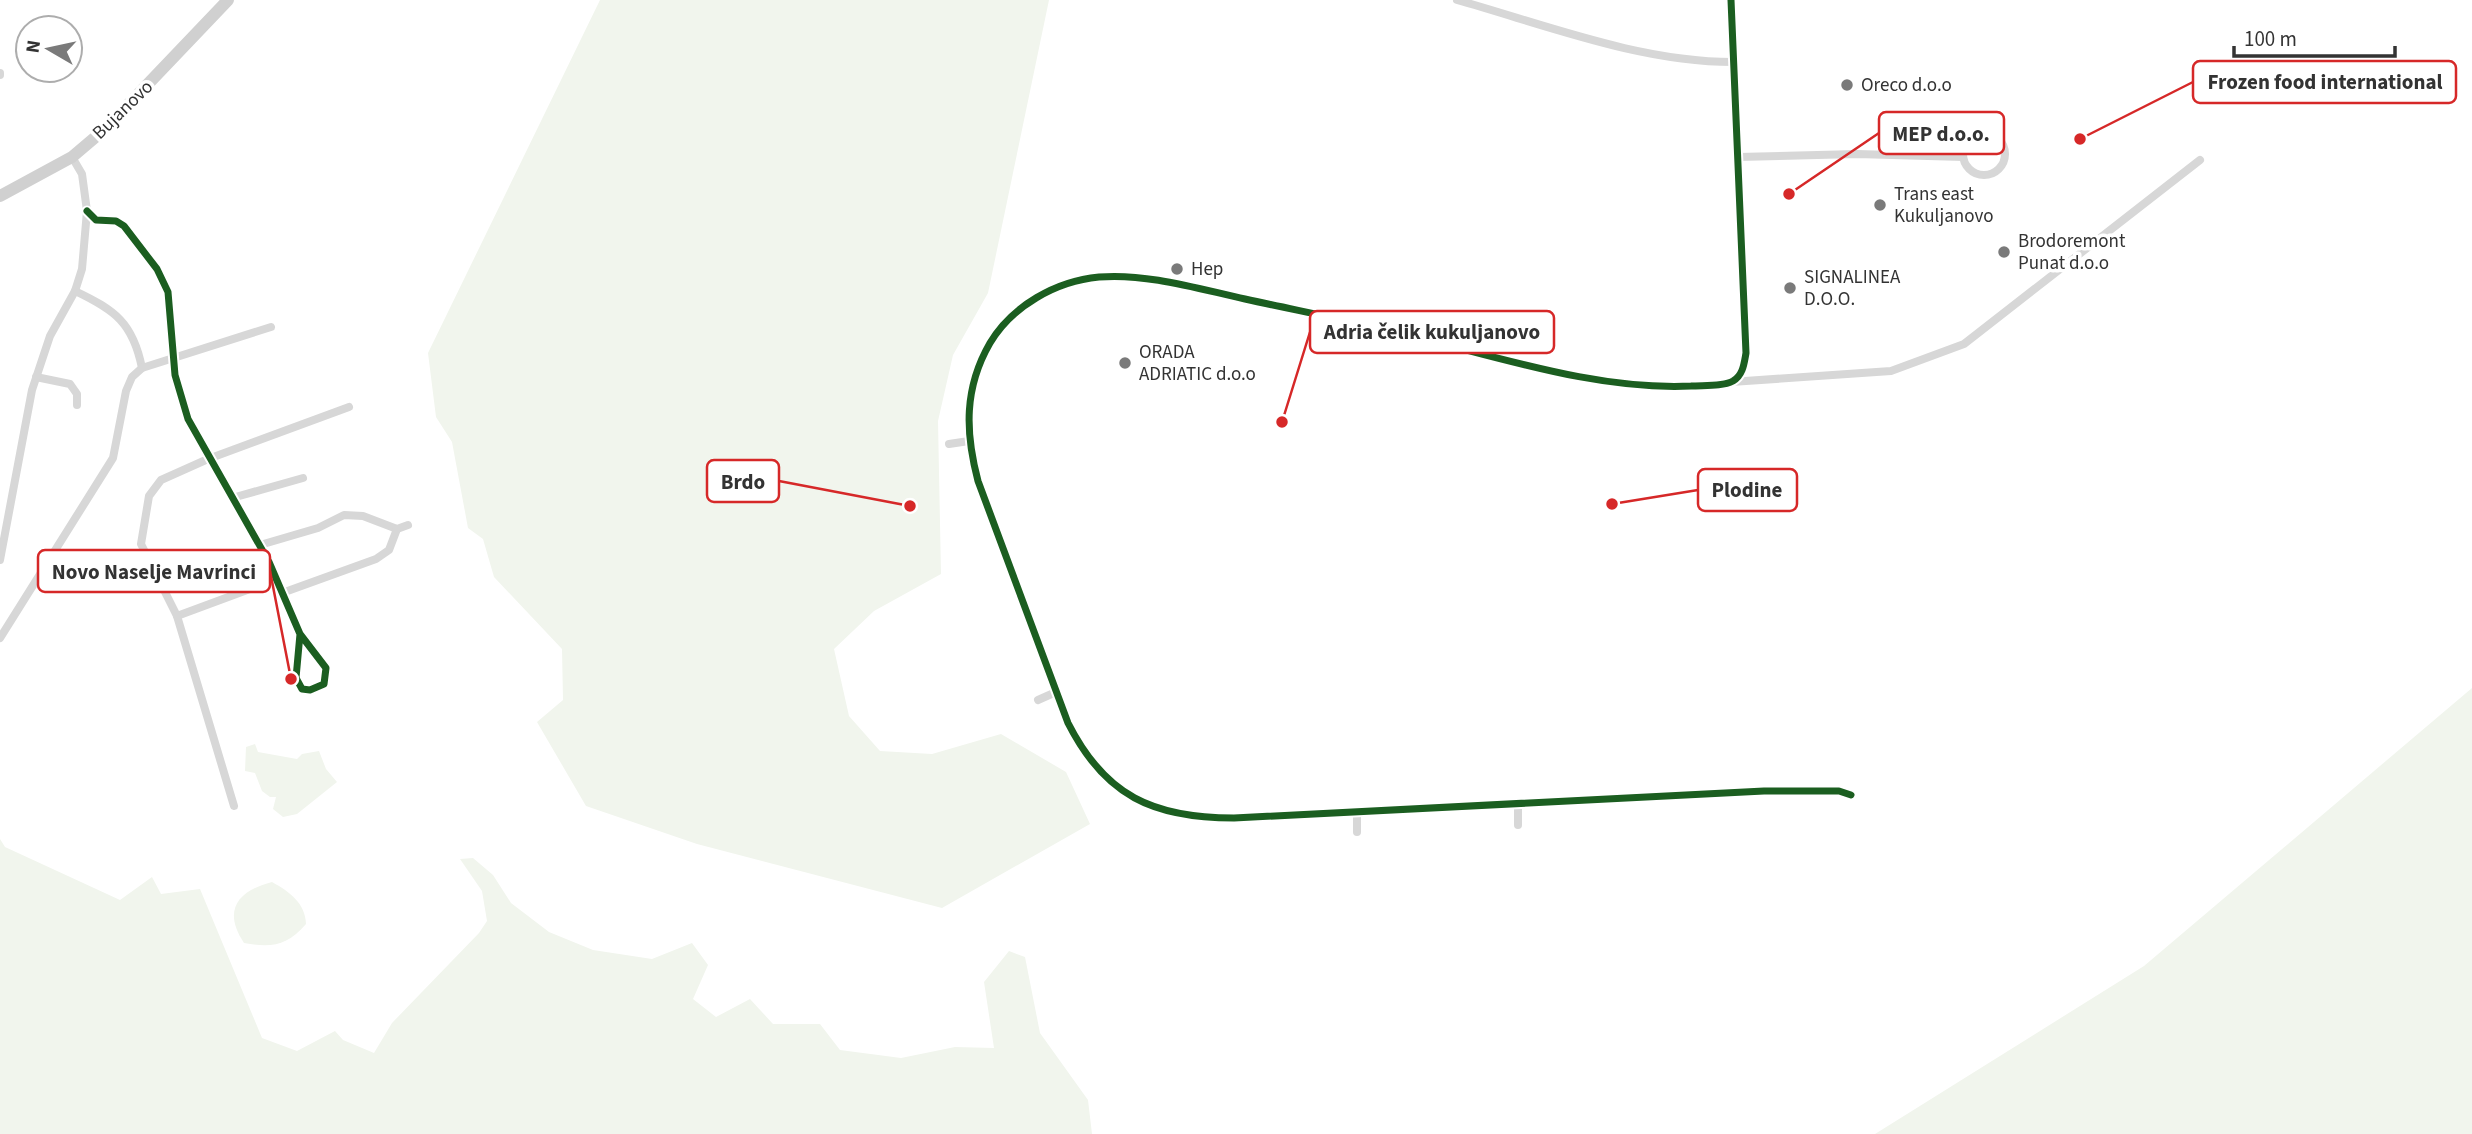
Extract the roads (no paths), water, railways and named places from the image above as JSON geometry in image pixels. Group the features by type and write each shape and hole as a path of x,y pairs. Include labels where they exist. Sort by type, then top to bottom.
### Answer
{"main road":[{"name":"Bujanovo","path":"0,196 72,157 130,106 228,0"}],"street":[{"path":"1457,0 1653,54 1702,62 1733,62"},
{"path":"1731,0 1746,354 1739,376 1731,382"},
{"path":"1977,134 1998,138 2005,150 2003,164 1986,176 1968,169 1963,157 1966,143 1977,134"},
{"path":"1738,157 1857,153 1963,157"},
{"path":"0,560 16,486 27,410 58,318 75,291 85,247 87,211 82,174 72,157"},
{"path":"1851,794 1839,791 1764,791 1208,818 1186,816 1146,804 1115,786 1087,757 1068,723 978,481 967,422 974,377 993,338 1033,300 1063,285 1098,277 1129,277 1214,292 1591,377 1675,386 1891,371 1964,344 2200,160"},
{"path":"87,211 96,220 116,221 124,226 165,282 171,304 174,358 184,410 208,459 260,545 300,634 326,668 324,684 310,690 302,689 296,678 300,634"},
{"path":"75,291 116,314 134,341 142,368"},
{"path":"0,638 113,458 126,391 132,377 142,368 271,327"},
{"path":"36,377 70,384 77,394 77,405"},
{"path":"234,806 177,616 141,544 149,496 161,480 208,459 349,407"},
{"path":"949,444 969,441"},
{"path":"232,498 303,478"},
{"path":"260,545 299,531 308,532 344,515 363,516 397,529 408,525"},
{"path":"282,593 376,559 389,550 397,529"},
{"path":"177,616 277,579"},
{"path":"1038,700 1056,692"},
{"path":"1518,805 1518,825"},
{"path":"1357,812 1357,832"}],"place":[{"name":"Oreco d.o.o","path":"1847,85"},
{"name":"Frozen food international","path":"2080,139"},
{"name":"MEP d.o.o.","path":"1789,194"},
{"name":"Trans east Kukuljanovo","path":"1880,205"},
{"name":"Brodoremont Punat d.o.o","path":"2004,252"},
{"name":"Hep","path":"1177,269"},
{"name":"SIGNALINEA D.O.O.","path":"1790,288"},
{"name":"ORADA ADRIATIC d.o.o","path":"1125,363"},
{"name":"Adria čelik kukuljanovo","path":"1282,422"},
{"name":"Plodine","path":"1612,504"},
{"name":"Brdo","path":"910,506"},
{"name":"Novo Naselje Mavrinci","path":"291,679"}]}
